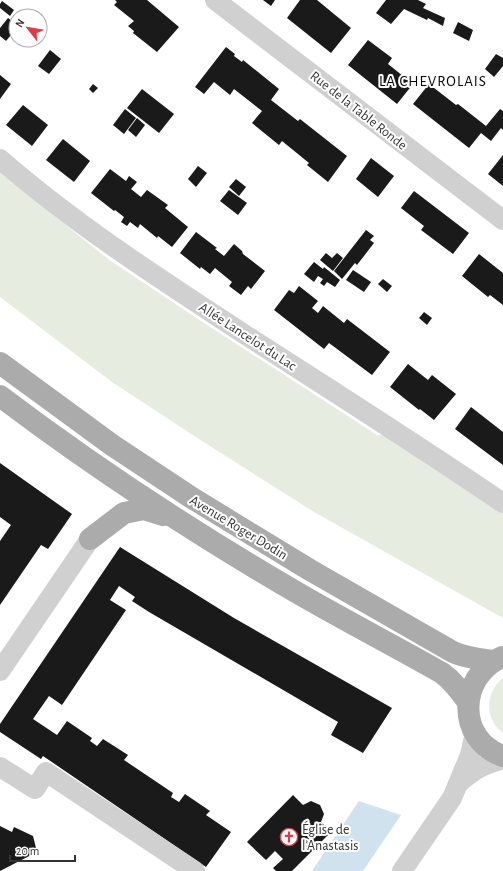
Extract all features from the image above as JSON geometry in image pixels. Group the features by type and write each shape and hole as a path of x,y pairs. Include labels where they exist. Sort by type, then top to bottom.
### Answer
{"main road":[{"name":"Avenue Roger Dodin","path":"0,363 112,445 236,526 453,652 474,659 498,659"},
{"name":"Avenue Roger Dodin","path":"0,396 91,463 177,520 297,593 442,673 458,688 468,702"},
{"path":"90,539 124,513 144,509 177,520"},
{"path":"498,659 479,674 474,683 468,702 469,718 474,732 485,745 503,758"}],"street":[{"name":"Rue de la Table Ronde","path":"216,0 503,220"},
{"name":"Allée Lancelot du Lac","path":"0,159 101,239 157,278 503,503"},
{"path":"0,672 90,539"},
{"path":"402,871 452,798 470,755 474,732"},
{"path":"458,784 482,766 503,758"},
{"path":"0,767 34,789 46,772 195,871"}],"shaded area":[{"path":"0,172 108,259 377,435 390,435 503,510 503,618 314,512 202,441 112,382 0,297"},
{"path":"503,678 503,733 492,720 489,706 493,691"}],"water":[{"path":"359,801 401,815 363,871 312,871"}],"building":[{"path":"115,0 147,0 179,27 157,52 133,33 134,31 128,26 134,21 114,5 117,2"},
{"path":"263,0 275,0 271,6"},
{"path":"300,0 317,0 351,28 331,53 287,18"},
{"path":"386,0 418,0 426,4 423,8 445,18 443,26 428,18 427,20 404,9 391,24 376,13"},
{"path":"2,1 11,8 8,8 8,14 0,8"},
{"path":"8,18 8,39 6,41 0,36 0,28"},
{"path":"458,22 473,30 469,41 453,33"},
{"path":"368,40 392,58 388,64 413,84 397,104 348,65"},
{"path":"226,47 235,54 234,56 242,62 243,60 279,89 271,100 298,121 300,119 347,156 328,182 307,165 309,163 282,141 279,145 252,123 262,111 234,89 230,95 214,82 204,94 195,87"},
{"path":"50,50 61,59 49,74 38,66"},
{"path":"496,54 503,58 503,66 494,77 485,69"},
{"path":"0,75 11,84 0,99"},
{"path":"93,84 98,88 93,93 89,89"},
{"path":"429,84 486,126 500,109 503,111 503,130 501,128 491,141 481,133 469,148 413,104"},
{"path":"142,89 174,114 159,133 127,108"},
{"path":"23,105 48,125 32,146 6,125"},
{"path":"125,109 136,118 124,134 113,125"},
{"path":"137,118 145,125 136,137 128,130"},
{"path":"63,139 90,161 74,182 46,160"},
{"path":"503,155 503,186 488,174"},
{"path":"371,158 394,176 378,197 356,179"},
{"path":"198,166 207,173 196,187 188,179"},
{"path":"110,169 126,181 129,176 137,182 131,189 141,197 147,190 168,205 165,208 188,227 172,247 158,236 157,238 140,224 138,228 130,222 127,226 121,222 124,217 91,193"},
{"path":"236,179 246,187 239,196 229,187"},
{"path":"229,190 247,203 238,215 220,201"},
{"path":"414,191 469,233 453,254 421,230 424,226 401,208"},
{"path":"366,230 374,236 370,240 374,243 357,265 355,263 342,279 334,271"},
{"path":"196,232 217,248 215,249 224,256 234,244 242,251 243,254 265,271 251,289 248,286 241,295 229,286 232,282 215,268 210,274 201,267 200,269 180,253"},
{"path":"326,253 332,258 337,253 343,258 333,271 320,260"},
{"path":"479,254 503,273 503,305 490,295 488,297 462,276"},
{"path":"314,262 323,269 324,267 340,280 335,287 327,282 324,286 320,283 323,279 318,276 314,282 304,274"},
{"path":"353,270 371,282 364,292 346,280"},
{"path":"383,279 392,286 387,292 378,284"},
{"path":"299,286 318,301 312,308 318,313 323,306 344,323 347,319 390,352 372,375 329,343 324,349 274,310 289,290 294,293"},
{"path":"424,312 432,318 427,325 419,318"},
{"path":"408,364 428,380 432,375 456,394 434,420 390,387"},
{"path":"471,407 503,432 503,465 455,429"},
{"path":"0,463 72,514 48,549 41,545 0,605 0,541 11,525 0,517"},
{"path":"120,547 234,618 392,708 363,753 331,735 338,722 149,612 132,601 135,597 119,586 110,600 126,610 62,705 49,696 33,719 57,735 67,721 92,738 90,741 97,746 103,739 128,755 124,760 173,793 171,797 179,802 185,794 210,811 206,815 231,832 206,867 43,756 41,759 0,732 0,724"},
{"name":"Église de l’Anastasis","path":"293,795 303,805 311,801 320,805 324,814 321,822 331,832 292,871 276,871 273,868 283,859 275,851 266,860 247,842"},
{"path":"0,826 12,832 14,827 33,836 37,852 0,871"}],"place":[{"name":"Église de l’Anastasis","path":"289,837"}],"district":[{"name":"LA CHEVROLAIS","path":"433,81"}]}
